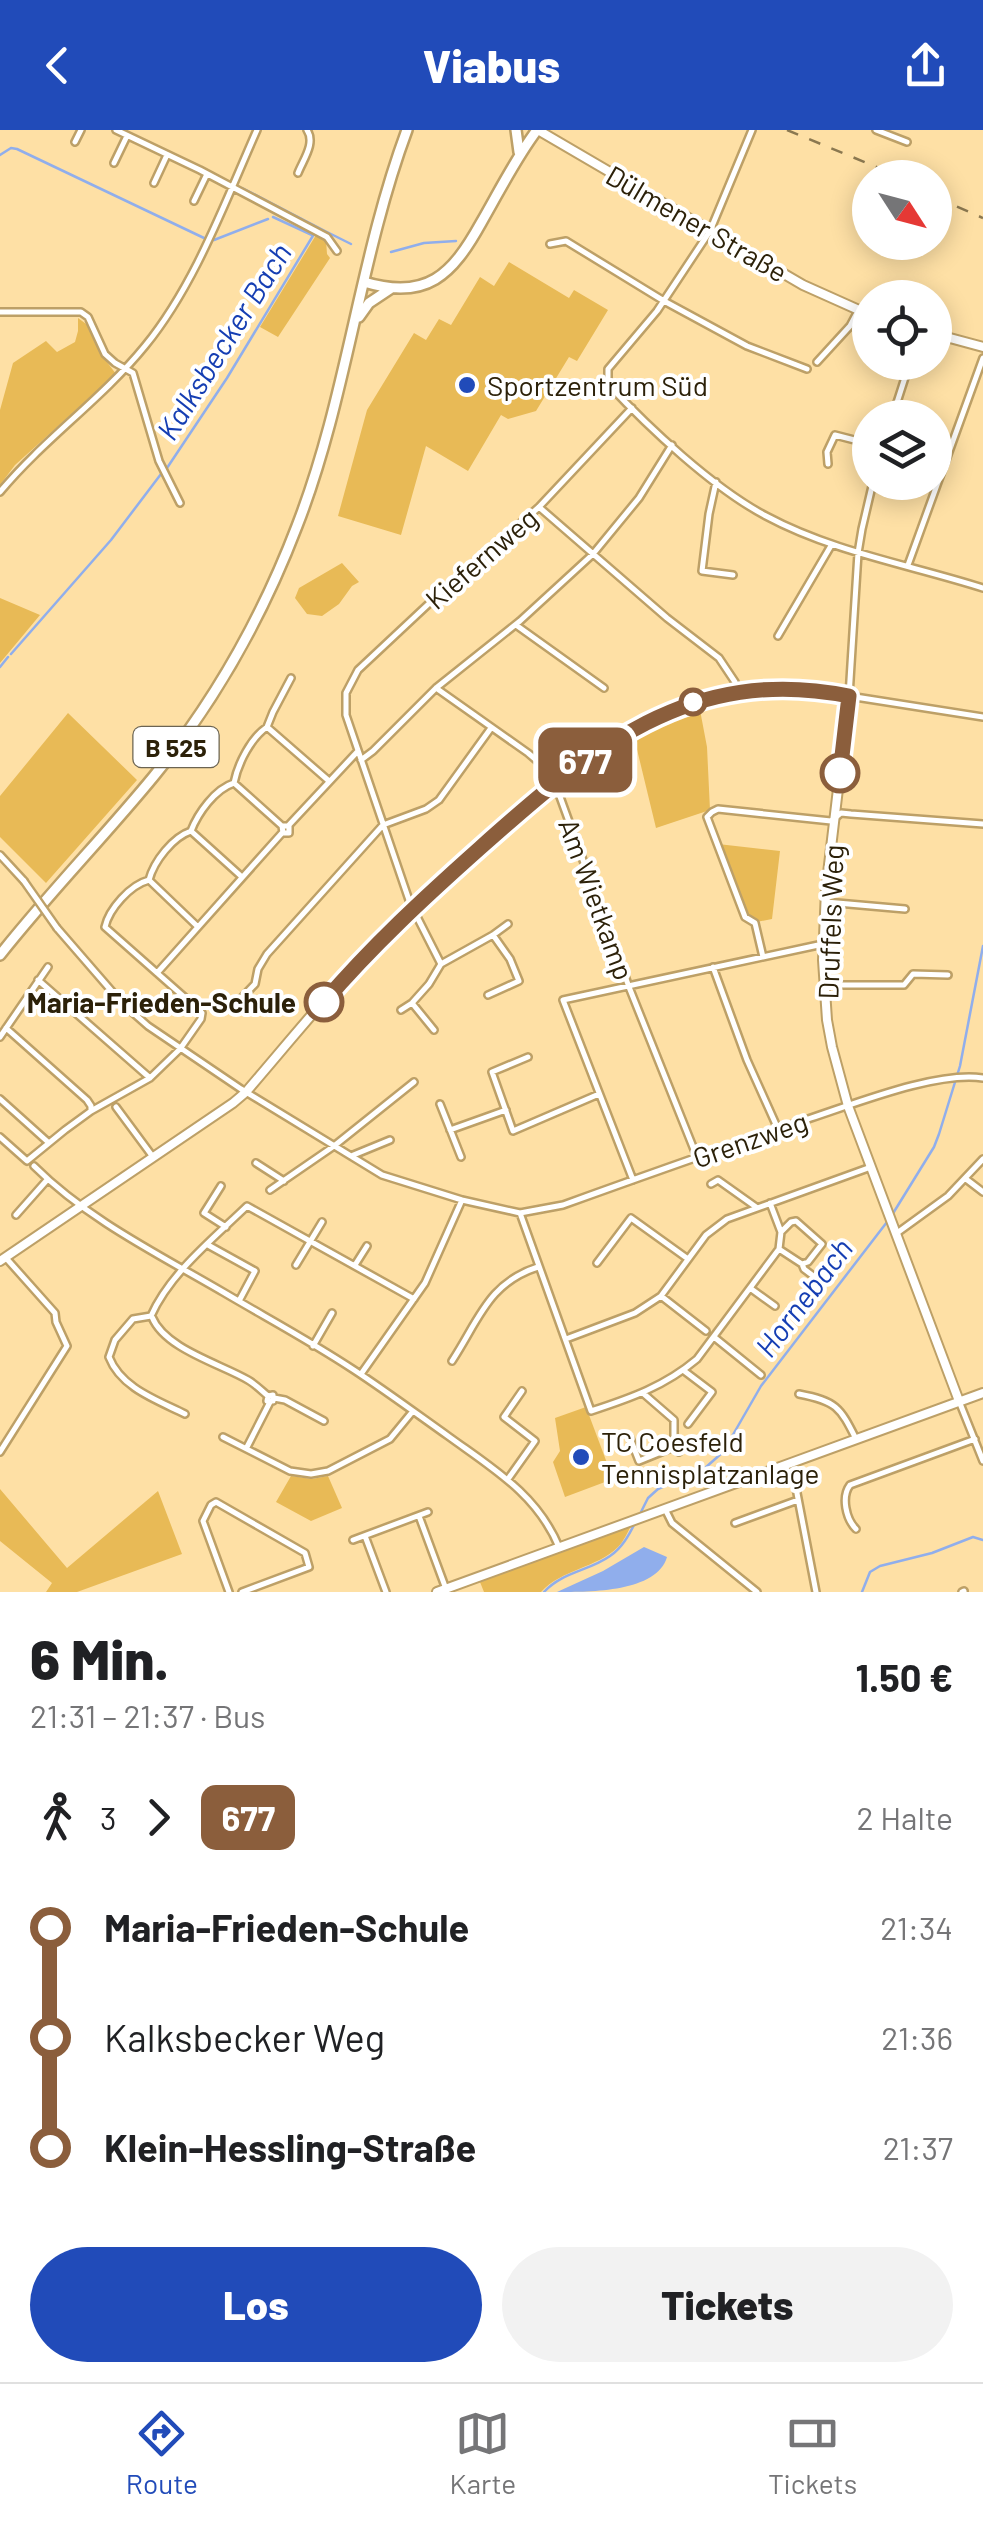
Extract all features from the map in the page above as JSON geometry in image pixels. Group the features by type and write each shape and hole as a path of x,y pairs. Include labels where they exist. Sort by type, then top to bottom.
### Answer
{"main road":[{"name":"B 525","path":"0,955 156,774 190,728 274,582 304,508 334,411 385,198 406,130"},
{"path":"516,130 518,160"},
{"path":"364,282 390,288 422,286 452,268 537,130"},
{"path":"354,325 369,303 390,288"}],"street":[{"path":"75,142 80,130"},
{"path":"116,130 327,237 337,251"},
{"path":"0,492 146,345 207,242 257,130"},
{"path":"298,173 311,142 307,130"},
{"name":"Dülmener Straße","path":"537,130 803,285 852,308"},
{"path":"752,130 710,231 664,301 608,369 606,381 672,445 765,516 858,553 983,588"},
{"path":"876,130 908,142"},
{"path":"114,163 127,136"},
{"path":"154,183 167,155"},
{"path":"194,202 207,174"},
{"path":"550,244 566,241 747,346 808,369"},
{"path":"0,312 81,312 106,354 133,372 159,461 180,503"},
{"path":"817,362 852,322"},
{"path":"952,339 983,348"},
{"path":"908,565 983,358"},
{"name":"Kiefernweg","path":"358,751 346,715 346,693 358,670 540,507 632,408"},
{"path":"828,464 827,452 835,434 852,439"},
{"path":"361,760 436,688 516,625 593,554 638,498 672,445"},
{"path":"716,482 702,571 733,575"},
{"name":"Druffels Weg","path":"869,500 858,553 849,696 826,902 824,985 832,1047 848,1106 959,1401"},
{"path":"540,507 718,658 738,692"},
{"path":"778,636 832,544"},
{"path":"516,625 604,688"},
{"path":"234,782 237,769 260,730 267,727 292,678"},
{"name":"Am Wietkamp","path":"436,688 528,753 555,783 628,986 697,1158"},
{"path":"0,1452 68,1346 55,1313 3,1260 246,1092 412,908 555,783 604,746 646,722 700,700 738,692 772,690 849,696 983,717"},
{"path":"267,727 329,781"},
{"path":"236,1004 255,984 267,954 383,825 434,805 491,728"},
{"path":"157,973 284,828 358,751 412,908 441,964"},
{"path":"234,782 284,828"},
{"path":"191,831 196,817 224,786 234,782"},
{"path":"763,957 755,923 744,917 708,817 712,812 718,809 831,821 841,814 852,814 983,824"},
{"path":"191,831 242,877"},
{"path":"148,880 152,867 181,834 191,831"},
{"path":"0,855 122,1003 180,1049 382,1175 403,1184 520,1213 592,1411 644,1394 697,1358 780,1248 781,1232 770,1203"},
{"path":"148,880 198,926"},
{"path":"0,1137 27,1161 92,1111 150,1078 180,1049 202,1014 105,928 108,917 138,882 148,880"},
{"path":"826,902 905,909"},
{"path":"402,1010 429,984 441,964 508,924"},
{"path":"488,995 519,981 493,935"},
{"path":"633,1180 563,1000 823,944"},
{"path":"0,1037 48,967"},
{"path":"713,967 747,1060 778,1129"},
{"path":"824,985 904,985 912,974 948,975"},
{"path":"38,980 150,1078"},
{"path":"412,1003 434,1030"},
{"path":"6,1028 87,1100 92,1111"},
{"path":"528,1058 492,1072 513,1130 598,1094"},
{"name":"Grenzweg","path":"520,1213 563,1204 848,1106 951,1077 983,1078"},
{"path":"270,1190 334,1146 414,1082"},
{"path":"0,1099 49,1143"},
{"path":"440,1104 461,1157"},
{"path":"116,1107 153,1158"},
{"path":"450,1130 506,1110"},
{"path":"351,1156 390,1140"},
{"path":"895,1228 923,1216 983,1159"},
{"path":"256,1162 284,1181"},
{"path":"34,1166 77,1205 361,1375 508,1479 537,1508 559,1547"},
{"path":"566,1339 635,1313 661,1296 716,1226 727,1219 872,1167"},
{"path":"966,1178 983,1192"},
{"path":"16,1215 48,1179"},
{"path":"711,1184 718,1180 756,1208"},
{"path":"221,1186 204,1213 226,1227"},
{"path":"361,1375 414,1299 462,1200"},
{"path":"324,1421 284,1400 271,1399 249,1380 215,1366 173,1340 154,1324 156,1306 184,1269 247,1206 414,1299"},
{"path":"597,1263 631,1218 688,1259"},
{"path":"296,1265 322,1222"},
{"path":"781,1232 796,1222 821,1241 808,1262 802,1264"},
{"path":"208,1245 254,1271 239,1302"},
{"path":"355,1265 366,1246"},
{"path":"780,1248 816,1278"},
{"path":"452,1361 505,1282 538,1267"},
{"path":"750,1288 775,1306"},
{"path":"661,1296 706,1331"},
{"path":"313,1346 332,1313"},
{"path":"152,1316 133,1319 114,1340 109,1357 117,1374 127,1383 184,1414"},
{"path":"714,1337 762,1375"},
{"path":"684,1370 712,1392 688,1424"},
{"path":"508,1479 535,1442 504,1418 522,1391"},
{"path":"419,1516 441,1590 983,1392"},
{"path":"630,1438 639,1461 678,1449 674,1420 644,1394"},
{"path":"799,1394 813,1396 839,1410 856,1439"},
{"path":"247,1447 271,1399"},
{"path":"959,1401 983,1460"},
{"path":"223,1436 290,1470 311,1474 328,1471 390,1439 413,1411"},
{"path":"856,1529 848,1521 846,1494 850,1486 975,1438"},
{"path":"796,1488 816,1592"},
{"path":"735,1522 798,1500"},
{"path":"229,1592 202,1521 216,1502 306,1553 309,1567 257,1590 242,1592"},
{"path":"664,1509 672,1523 757,1592"},
{"path":"353,1540 428,1512"},
{"path":"365,1536 386,1592"}],"shaded area":[{"path":"316,235 326,240 330,258 278,337 260,327"},
{"name":"Sportzentrum Süd","path":"509,262 569,298 574,290 608,310 577,361 569,357 536,411 508,419 501,415 468,471 426,446 401,535 338,516 367,410 414,333 426,340 439,319 451,325 480,277 494,286"},
{"path":"78,318 93,329 116,374 15,465 0,485 0,410 13,363 46,341 57,352 75,342"},
{"path":"342,563 359,582 322,616 307,614 295,598 299,588"},
{"path":"0,598 40,615 0,663"},
{"path":"700,710 707,747 710,810 656,828 634,737"},
{"path":"68,713 137,780 46,883 0,837 0,796"},
{"path":"718,844 780,851 772,919 756,922 745,917"},
{"name":"TC Coesfeld Tennisplatzanlage","path":"586,1407 613,1479 565,1497 553,1462 560,1451 555,1418"},
{"path":"291,1476 328,1476 342,1508 311,1521 276,1502"},
{"path":"0,1489 67,1568 158,1491 182,1554 77,1592 46,1592 52,1583 0,1541"},
{"path":"631,1526 610,1554 559,1578 541,1592 484,1592 480,1582"}],"water":[{"path":"644,1547 667,1557 661,1569 650,1577 621,1588 557,1592 603,1571"}],"waterway":[{"path":"0,155 17,149 204,238"},
{"path":"242,188 325,231"},
{"path":"273,217 312,235"},
{"path":"214,240 268,219"},
{"path":"325,231 351,244"},
{"name":"Kalksbecker Bach","path":"167,468 314,234"},
{"path":"391,252 424,243 456,241"},
{"name":"Kalksbecker Bach","path":"11,654 111,540 161,474"},
{"name":"Kalksbecker Bach","path":"0,667 8,657"},
{"name":"Hornebach","path":"892,1215 939,1134 960,1066 983,946"},
{"name":"Hornebach","path":"639,1516 658,1489 705,1468 723,1452 761,1386 887,1222"},
{"name":"Hornebach","path":"544,1592 559,1580 614,1553 635,1523"},
{"path":"862,1592 870,1572 880,1566 932,1553 973,1537 983,1540"}],"railway":[{"path":"787,130 860,160"},
{"path":"952,204 983,218"}],"bus line":[{"name":"677","path":"324,1002 412,908 539,796 604,746 674,710 702,699 738,692 772,690 849,696 840,773"}],"place":[{"name":"Sportzentrum Süd","path":"467,385"},
{"name":"Maria-Frieden-Schule","path":"324,1002"},
{"name":"TC Coesfeld Tennisplatzanlage","path":"581,1457"}]}
